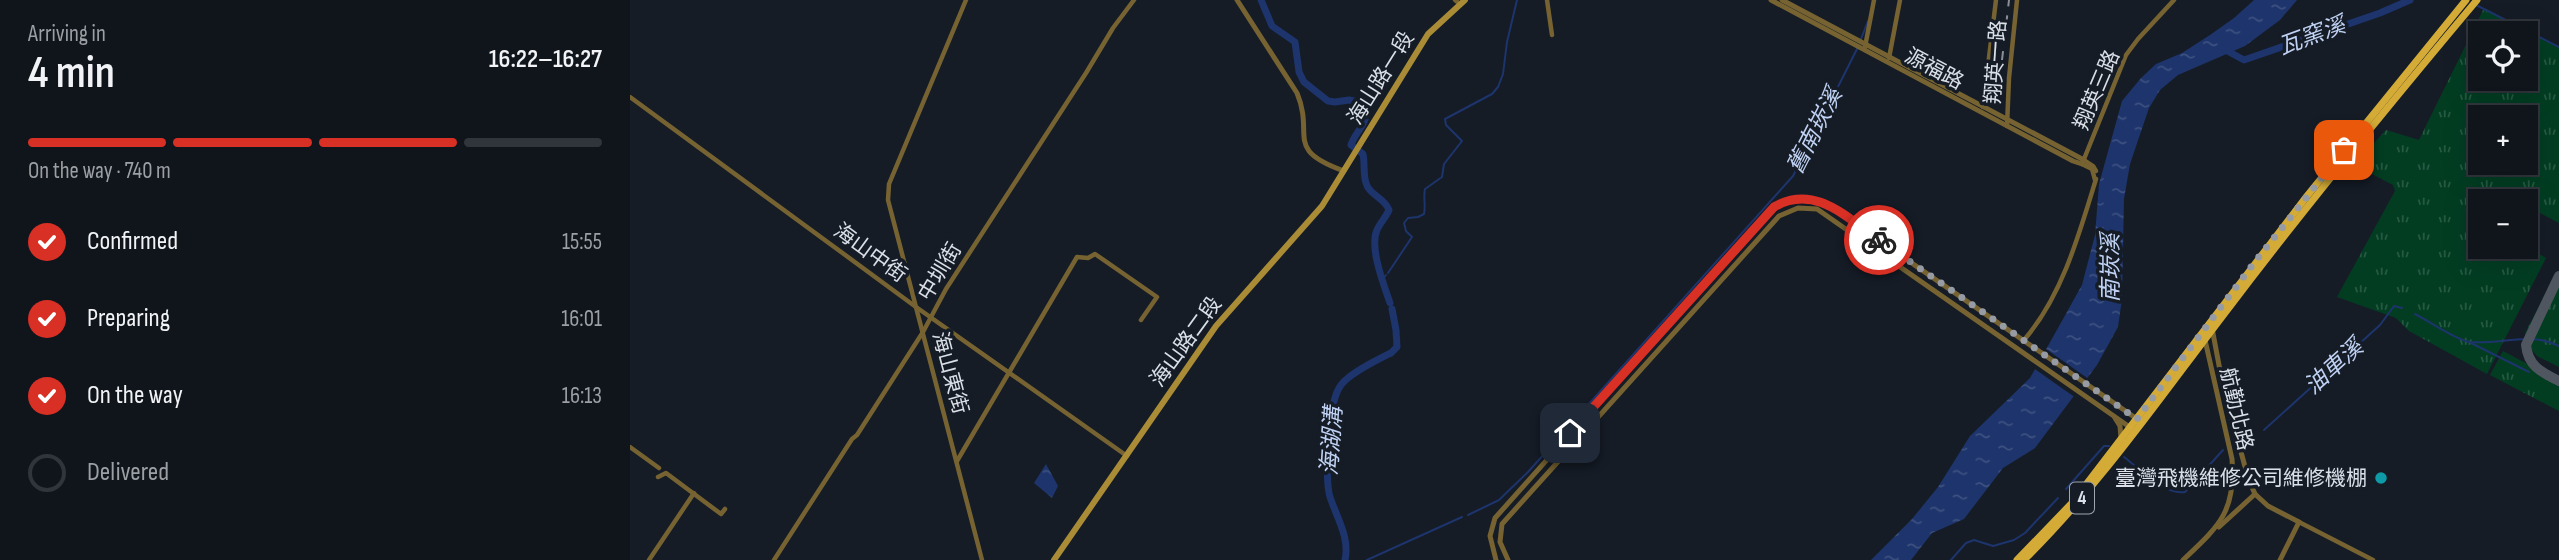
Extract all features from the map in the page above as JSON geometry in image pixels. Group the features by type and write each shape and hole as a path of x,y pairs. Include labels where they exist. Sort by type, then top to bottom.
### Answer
{"main road":[{"name":"4","path":"2024,560 2076,506 2313,188 2466,0"},
{"name":"4","path":"2212,325 2336,169 2477,0"},
{"name":"海山路一段","path":"1357,149 1428,34 1460,1"},
{"name":"海山路二段","path":"1054,560 1216,326 1322,206 1357,149"},
{"name":"4","path":"2017,560 2071,503 2120,441 2133,429"}],"street":[{"name":"海山東街","path":"966,0 889,184 888,200 982,560"},
{"name":"中圳街","path":"774,560 923,332 946,289 1023,168 1134,0"},
{"path":"1237,0 1297,93 1301,102 1304,146 1316,159 1344,171"},
{"path":"1547,0 1552,35"},
{"name":"源福路","path":"1771,0 2083,162"},
{"name":"源福路","path":"1782,0 1865,47"},
{"path":"1865,47 1874,0"},
{"path":"1888,59 1900,0"},
{"name":"翔英一路","path":"1982,109 1996,0"},
{"name":"翔英一路","path":"2008,123 2009,78 2017,0"},
{"name":"翔英三路","path":"2083,162 2126,55 2174,0"},
{"name":"海山中街","path":"630,97 931,318 1128,456"},
{"path":"2026,342 2068,264 2095,180 2095,169 2083,162"},
{"path":"1496,560 1490,536 1495,518 1763,218 1782,203 1807,198 1825,203 2140,421"},
{"path":"1508,560 1500,542 1502,524 1779,216 1798,208 1817,209 2133,429"},
{"path":"957,462 1077,257 1088,258 1096,254 1157,297 1141,320"},
{"path":"2212,325 2222,381 2248,478 2255,494 2268,506 2373,560"},
{"name":"航勤北路","path":"2183,560 2214,532 2226,513 2233,477 2232,459 2204,336"},
{"path":"2110,413 2120,426 2120,441"},
{"path":"630,447 659,468"},
{"path":"658,477 666,473 721,514 725,509"},
{"path":"649,560 694,493"},
{"path":"2214,532 2255,494"},
{"path":"2280,560 2299,522"}],"green space":[{"path":"2484,8 2509,21 2478,21"},
{"path":"2538,36 2559,47 2559,223 2538,212 2538,189 2468,189 2468,259 2538,259 2538,253 2546,258 2487,374 2409,331 2396,318 2337,297 2395,191 2393,185 2370,173 2364,164 2373,144 2386,130 2419,140 2468,40 2468,91 2538,91"},
{"path":"2559,275 2559,367 2537,356 2526,343 2525,333 2553,279"},
{"path":"2503,351 2559,381 2559,411 2490,375"}],"water":[{"name":"南崁溪","path":"2254,0 2297,0 2280,20 2245,46 2178,75 2160,90 2149,108 2130,164 2124,199 2122,299 2118,327 2097,365 2035,448 2003,468 1964,519 1932,533 1911,560 1871,560 1912,519 1938,487 1970,436 2030,378 2082,285 2095,235 2099,184 2122,101 2156,64 2182,53 2210,35"},
{"path":"1046,464 1058,486 1052,498 1034,483"}],"pier":[{"path":"2043,347 2090,380 2076,398 2032,367"}],"waterway":[{"name":"海湖溝","path":"1261,0 1272,26 1295,42 1299,72 1304,82 1328,101 1349,100 1363,103 1366,109 1365,120 1351,145 1363,154 1368,187 1389,210 1377,230 1375,246 1378,266 1390,303"},
{"path":"1388,273 1412,237 1406,231 1404,223 1408,218 1424,214 1425,189 1442,177 1444,164 1462,141 1446,125 1445,119 1492,94 1498,87 1503,74 1517,0"},
{"name":"瓦窯溪","path":"2222,48 2244,60 2410,0"},
{"name":"瓦窯溪","path":"2476,5 2559,47"},
{"name":"舊南崁溪","path":"1861,39 1868,21"},
{"name":"舊南崁溪","path":"1468,515 1499,500 1528,472 1793,176 1858,47"},
{"name":"海湖溝","path":"1382,280 1386,275"},
{"name":"油車溪","path":"2264,430 2380,325 2394,306 2402,308"},
{"name":"海湖溝","path":"1345,560 1346,544 1328,487 1330,422 1337,394 1345,380 1397,347 1392,309"},
{"name":"油車溪","path":"2415,314 2464,341 2537,339 2559,346"},
{"path":"2471,343 2529,372"},
{"name":"油車溪","path":"2066,489 2104,446 2109,446"},
{"name":"油車溪","path":"2124,457 2160,485 2177,492 2185,492 2223,450"},
{"name":"油車溪","path":"1951,560 1966,543 1974,540 1993,546 2014,540 2025,533 2058,498"},
{"name":"舊南崁溪","path":"1367,560 1462,517"}],"taxiway":[{"path":"2559,276 2526,345 2533,363 2559,381"}],"railway":[{"path":"2002,60 2009,0"}],"way so far":[{"path":"1879,240 2137,419 2254,263 2344,150"}],"place":[{"name":"臺灣飛機維修公司維修機棚","path":"2381,478"}],"route":[{"path":"1570,433 1774,207 1790,200 1818,200 1879,240"}]}
